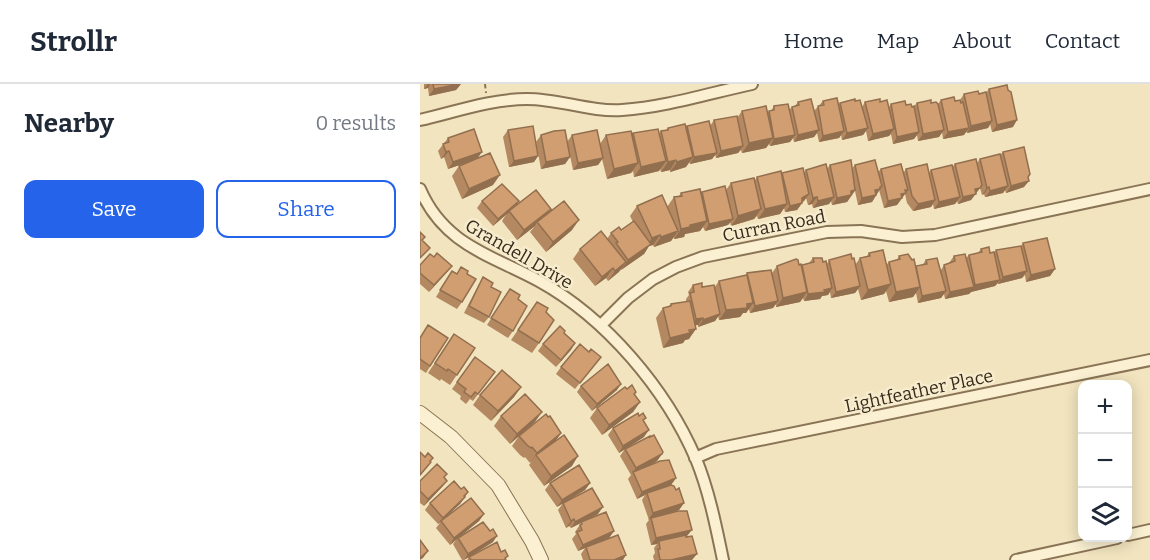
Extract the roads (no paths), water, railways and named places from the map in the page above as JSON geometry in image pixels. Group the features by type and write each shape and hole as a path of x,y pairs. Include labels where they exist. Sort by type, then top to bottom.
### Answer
{"street":[{"path":"420,120 489,104 526,99 543,99 609,110 640,108 752,84"},
{"name":"Grandell Drive","path":"420,189 435,216 456,237 488,257 540,282 601,325 652,385 676,422 695,458 710,504 723,560"},
{"name":"Curran Road","path":"601,325 628,298 653,279 683,264 718,254 827,232 861,231 902,237 935,235 1150,189"},
{"name":"Lightfeather Place","path":"695,458 716,449 1150,360"},
{"path":"420,413 451,437 498,485 541,560"},
{"path":"1132,534 1150,530"},
{"path":"1016,560 1095,542"}]}
